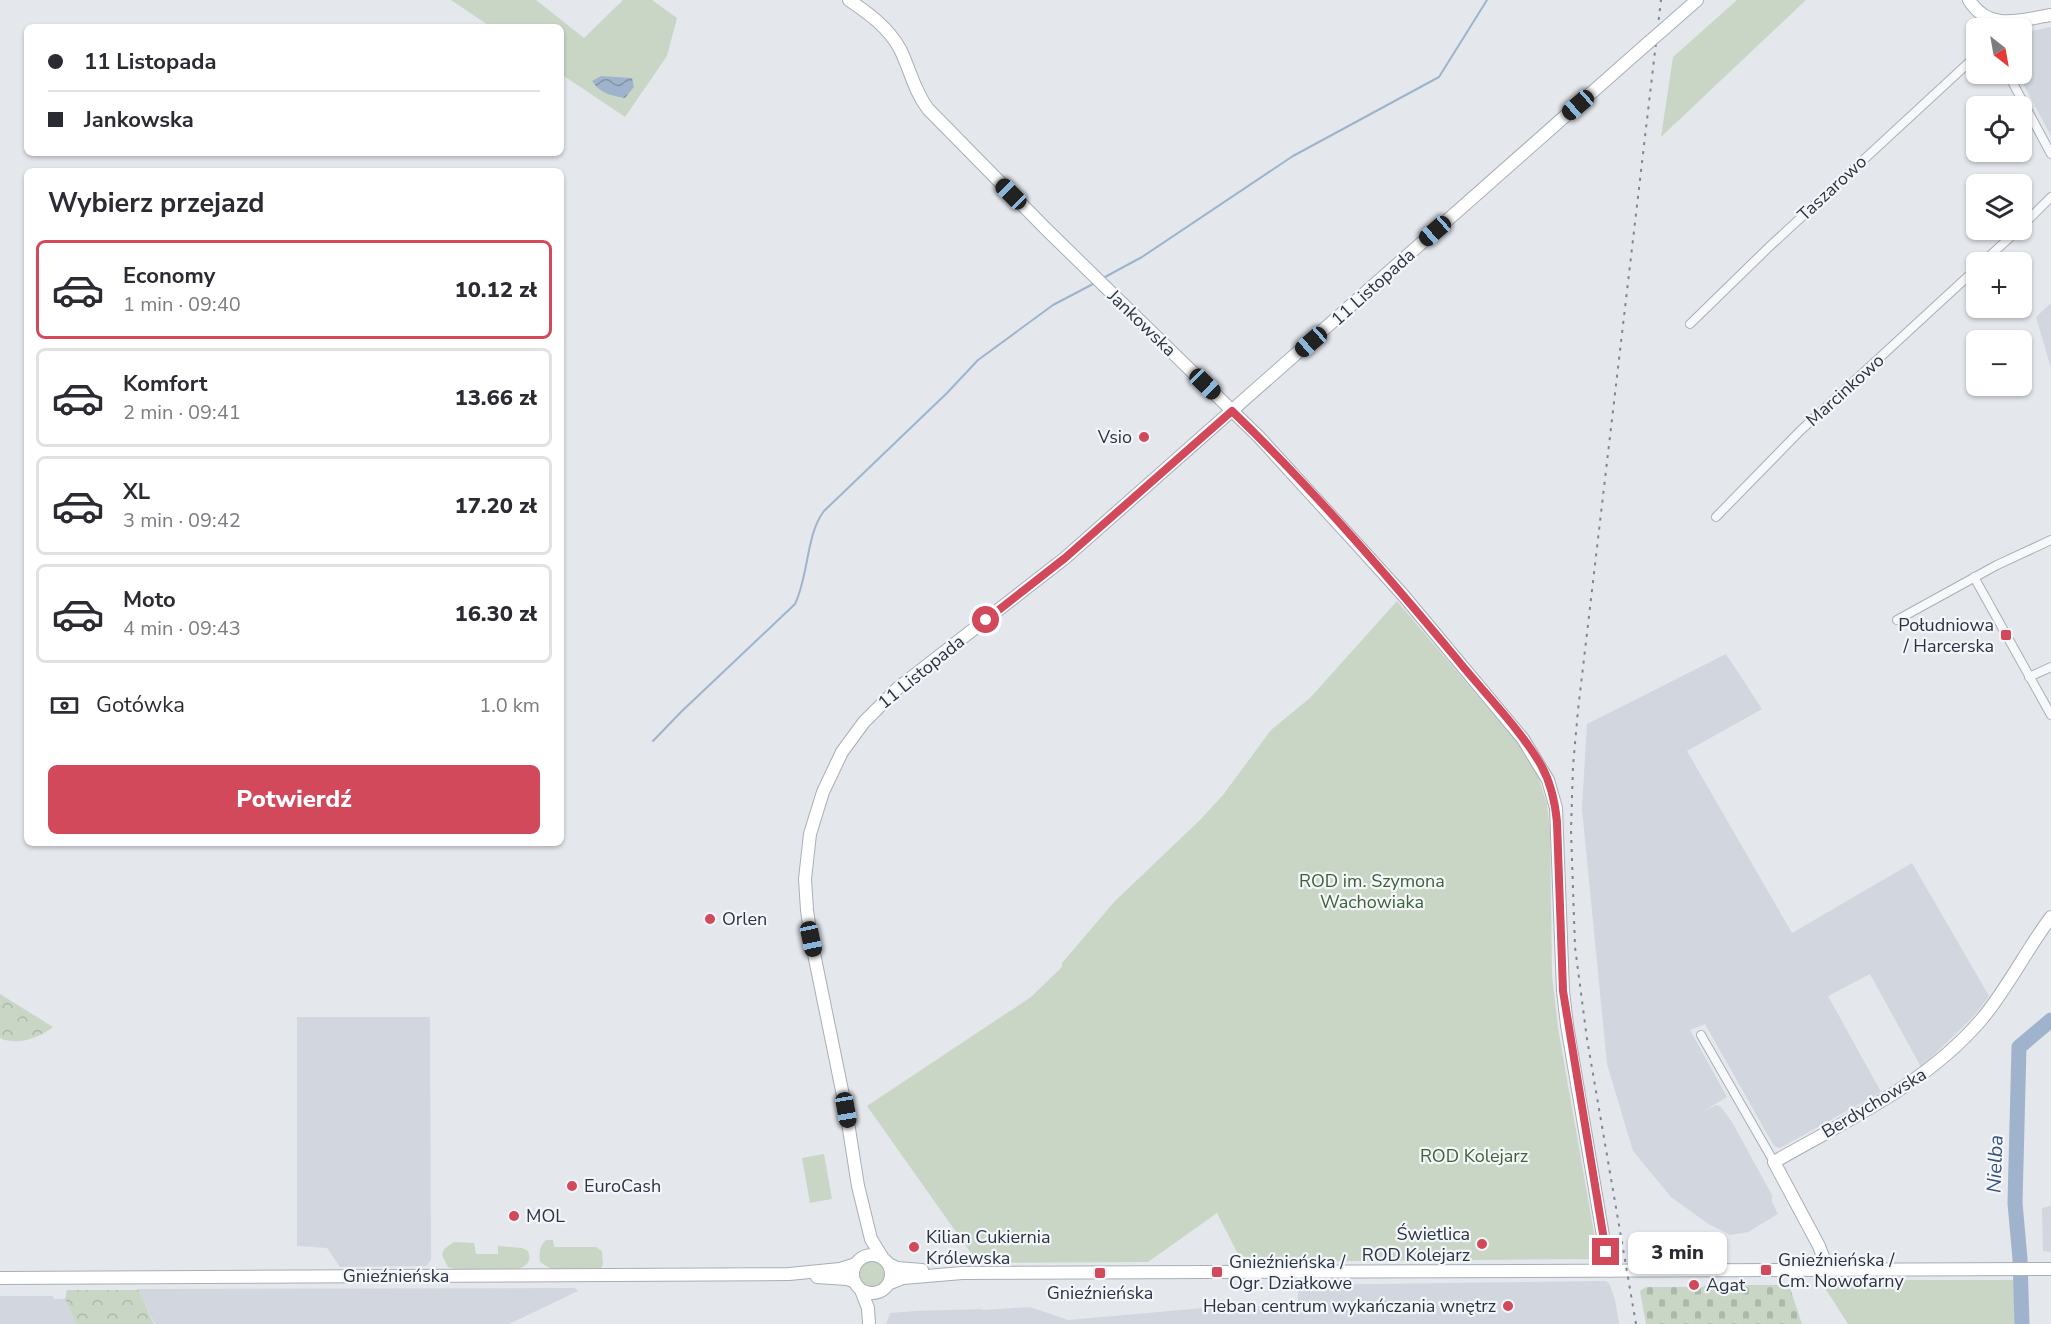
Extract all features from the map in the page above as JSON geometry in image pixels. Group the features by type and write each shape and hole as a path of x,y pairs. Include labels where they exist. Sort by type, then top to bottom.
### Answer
{"main road":[{"name":"Jankowska","path":"849,0 879,22 895,41 918,94 928,109 1269,447 1403,595 1533,753 1554,795 1564,1003 1609,1271"},
{"name":"11 Listopada","path":"885,1261 871,1239 858,1186 846,1110 807,910 806,879 809,842 828,778 842,752 856,731 885,700 1065,558 1697,0"},
{"path":"1969,0 1978,12 1986,18"},
{"path":"2030,18 2051,15"},
{"name":"Berdychowska","path":"1774,1162 1891,1096 1950,1051 1972,1030 1992,1005 2051,917"},
{"path":"1774,1162 1819,1246 1827,1270"},
{"name":"11 Listopada","path":"858,1186 859,1260"},
{"path":"869,1324 868,1308 853,1273 859,1260 872,1255 903,1269 948,1274"},
{"name":"Gnieźnieńska","path":"792,1274 840,1269 859,1260"},
{"path":"876,1324 878,1299 891,1275 885,1261"},
{"path":"858,1286 871,1293 903,1278 948,1274 2051,1269"},
{"name":"Gnieźnieńska","path":"0,1278 792,1274 847,1279 858,1286"}],"street":[{"name":"Taszarowo","path":"1690,324 1778,239 1966,65"},
{"path":"2013,84 2051,153"},
{"path":"2032,216 2051,198"},
{"path":"1994,252 2007,240"},
{"name":"Marcinkowo","path":"1716,517 1800,431 1966,278"},
{"path":"1897,620 2018,554 2051,540"},
{"path":"1974,577 2051,715"},
{"path":"2030,677 2051,667"},
{"path":"1701,1035 1774,1162"}],"shaded area":[{"path":"2051,27 2051,136 2032,100 2032,96 2030,96 2023,84 2032,84 2032,31"},
{"path":"2051,303 2051,368 2036,317"},
{"path":"1726,654 1762,709 1687,751 1792,933 1912,863 1989,996 1973,1017 1921,1067 1870,974 1828,996 1881,1092 1780,1148 1774,1146 1705,1024 1690,1030 1727,1097 1700,1113 1716,1105 1721,1107 1732,1122 1772,1195 1772,1202 1778,1214 1748,1232 1730,1235 1707,1223 1671,1197 1633,1151 1607,1064 1582,809 1587,724"},
{"path":"297,1017 430,1017 431,1260 426,1266 340,1267 327,1248 297,1246"},
{"path":"2051,1206 2051,1252 2043,1251 2042,1208"},
{"path":"1606,1281 1610,1285 1615,1300 1619,1324 886,1324 890,1313 916,1311 1030,1307 1068,1320 1215,1307 1298,1306 1298,1285"},
{"path":"575,1288 578,1291 509,1324 155,1324 137,1289"},
{"path":"0,1296 53,1296 54,1299 65,1299 76,1324 0,1324"}],"green space":[{"path":"451,0 536,0 584,38 623,0 652,0 677,18 667,56 625,117 564,76 564,24 487,24"},
{"path":"1737,0 1806,0 1661,137 1673,57"},
{"name":"ROD im. Szymona Wachowiaka","path":"1397,601 1521,747 1538,776 1547,804 1550,830 1552,975 1558,1028 1597,1250 1590,1259 1242,1262 1217,1213 1148,1262 978,1263 867,1106 1031,997 1062,967 1062,963 1115,901 1223,795 1271,730 1310,698"},
{"path":"0,994 53,1027 28,1040 13,1041 0,1038"},
{"path":"824,1154 832,1199 810,1203 802,1158"},
{"path":"546,1240 553,1240 554,1247 596,1247 602,1251 603,1265 600,1270 551,1269 540,1262 540,1250"},
{"path":"454,1242 474,1243 476,1254 498,1254 498,1246 522,1248 528,1251 529,1260 526,1265 518,1269 454,1269 448,1267 442,1255 444,1249"},
{"path":"872,1259 882,1263 886,1273 882,1283 872,1287 862,1283 858,1273 862,1263"},
{"path":"1822,1280 2015,1280 2018,1324 1848,1324"},
{"path":"1789,1285 1802,1324 1646,1324 1640,1291 1646,1287"},
{"path":"67,1290 138,1290 154,1324 76,1324 65,1299"}],"water":[{"path":"601,76 632,78 634,87 625,98 610,95 599,89 592,81"},
{"path":"2015,1280 2025,1280 2025,1324 2018,1324"}],"waterway":[{"path":"1105,277 1142,257 1293,156 1439,77 1487,0"},
{"path":"653,741 795,604 800,593 814,531 824,511 947,393 978,360 1053,305 1093,284"},
{"name":"Nielba","path":"2022,1324 2015,1203 2019,1047 2051,1020"}],"railway":[{"path":"1636,1324 1587,1039 1575,947 1571,830 1578,710 1661,0"}],"place":[{"name":"Vsio","path":"1144,437"},
{"name":"Południowa / Harcerska","path":"2006,635"},
{"name":"Orlen","path":"710,919"},
{"name":"EuroCash","path":"572,1186"},
{"name":"MOL","path":"514,1216"},
{"name":"Świetlica ROD Kolejarz","path":"1482,1244"},
{"name":"Kilian Cukiernia Królewska","path":"914,1247"},
{"name":"Gnieźnieńska / Cm. Nowofarny","path":"1766,1270"},
{"name":"Gnieźnieńska / Ogr. Działkowe","path":"1217,1272"},
{"name":"Gnieźnieńska","path":"1100,1273"},
{"name":"Agat","path":"1694,1285"},
{"name":"Heban centrum wykańczania wnętrz","path":"1508,1306"}],"route":[{"path":"986,620 1065,558 1232,411 1259,437 1403,595 1523,739 1542,766 1548,780 1556,808 1563,991 1567,1025 1606,1252"}],"park label":[{"name":"ROD Kolejarz","path":"1474,1156"}]}
